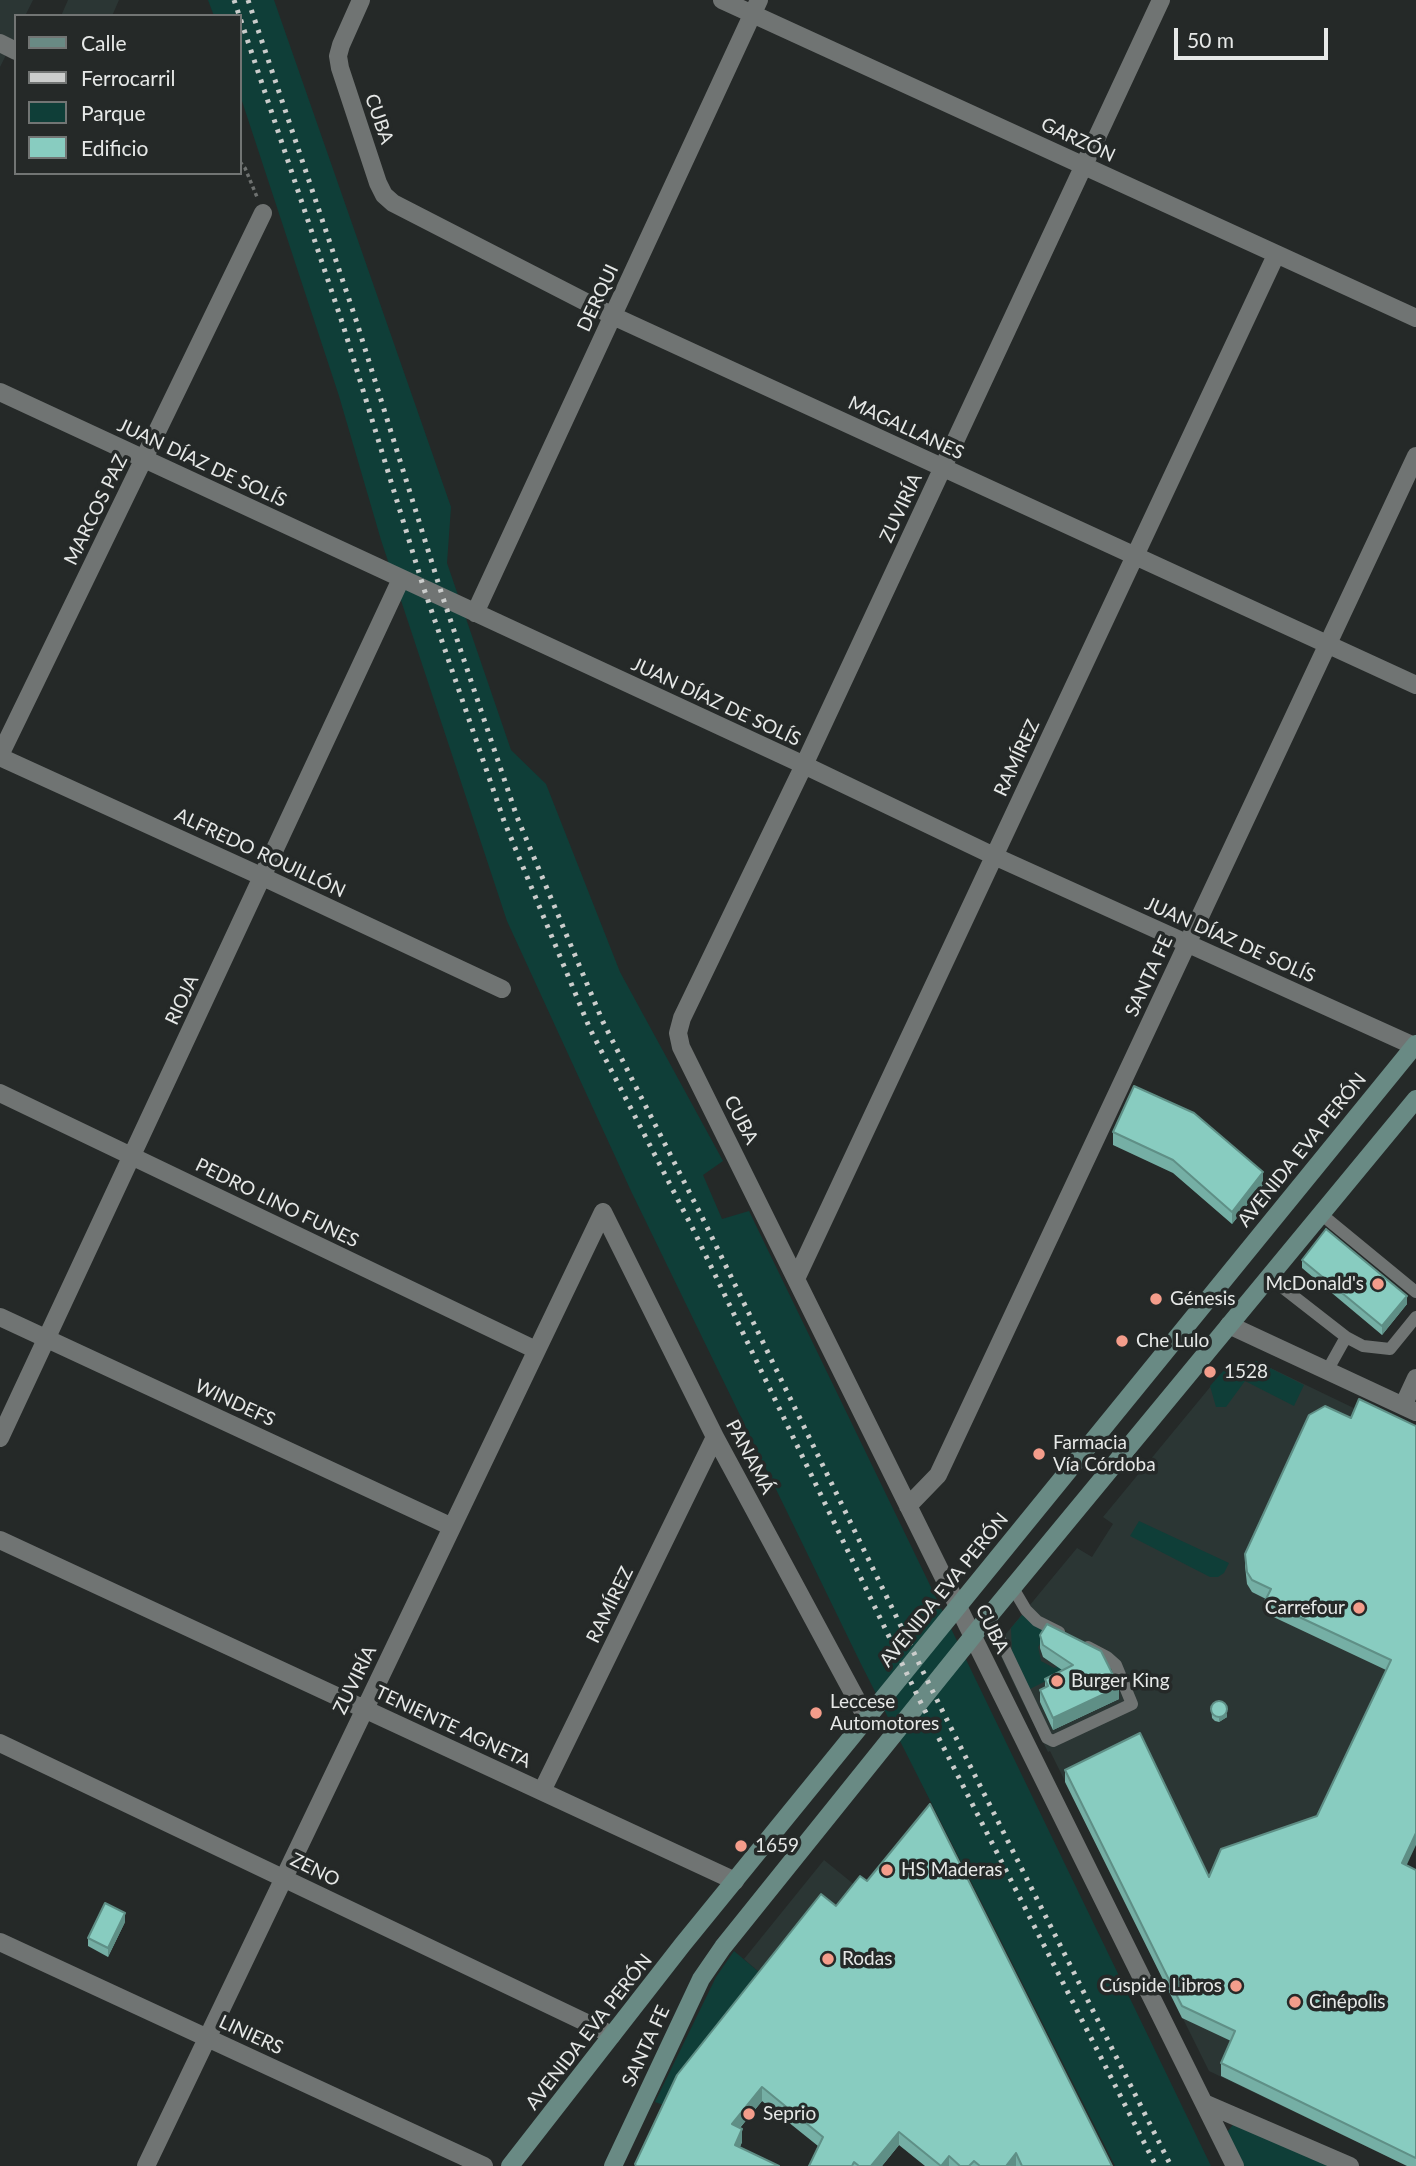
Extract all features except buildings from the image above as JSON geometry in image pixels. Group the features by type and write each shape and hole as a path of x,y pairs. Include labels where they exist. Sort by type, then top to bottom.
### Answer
{"main road":[{"name":"AVENIDA EVA PERÓN","path":"510,2166 957,1606 1415,1046"},
{"path":"973,1637 1416,1099"},
{"name":"SANTA FE","path":"613,2166 701,1979 723,1947 973,1637"}],"street":[{"name":"CUBA","path":"361,0 338,55 340,68 384,195"},
{"name":"GARZÓN","path":"722,0 756,7 1083,166 1416,318"},
{"name":"ZUVIRÍA","path":"678,1033 682,1018 804,765 1161,0"},
{"name":"DERQUI","path":"475,613 756,7"},
{"name":"MAGALLANES","path":"384,195 393,203 613,316 1416,685"},
{"name":"MARCOS PAZ","path":"0,756 263,213"},
{"name":"RAMÍREZ","path":"796,1279 1276,254"},
{"name":"JUAN DÍAZ DE SOLÍS","path":"0,392 994,856 1415,1046"},
{"name":"SANTA FE","path":"908,1506 938,1475 1416,456"},
{"name":"RIOJA","path":"0,1438 401,579"},
{"name":"ALFREDO ROUILLÓN","path":"0,756 502,989"},
{"name":"CUBA","path":"678,1033 681,1046 1235,2166"},
{"name":"PEDRO LINO FUNES","path":"0,1093 536,1350"},
{"name":"ZUVIRÍA","path":"146,2166 603,1212"},
{"name":"PANAMÁ","path":"603,1212 715,1437 867,1719"},
{"name":"WINDEFS","path":"0,1317 452,1527"},
{"path":"1229,1325 1409,1409 1416,1378"},
{"name":"RAMÍREZ","path":"542,1791 715,1437"},
{"name":"TENIENTE AGNETA","path":"0,1540 735,1881"},
{"name":"ZENO","path":"0,1742 612,2035"},
{"name":"LINIERS","path":"0,1942 484,2166"},
{"path":"1204,2103 1350,2166"}],"lane":[{"path":"1321,1214 1416,1292"},
{"path":"1269,1277 1346,1337 1363,1346 1390,1349 1416,1317"},
{"path":"1326,1371 1346,1337"},
{"path":"989,1616 1047,1738 1053,1741 1132,1704 1116,1665 1107,1657 1037,1622 1013,1588"}],"path":[{"path":"242,164 246,168 263,213"}],"shaded area":[{"path":"0,0 33,0 26,14 14,14 14,39 0,67"},
{"path":"68,0 119,0 113,14 62,14"},
{"path":"1244,1361 1256,1361 1416,1438 1416,1845 1402,1875 1416,1882 1416,2166 1407,2166 1209,2071 996,1646 1077,1548 1092,1557 1113,1524 1103,1517 1225,1369"},
{"path":"824,1860 904,1925 822,2027 744,1959"}],"green space":[{"path":"208,0 274,0 451,507 447,563 511,750 546,784 620,972 723,1161 703,1175 722,1219 749,1211 1211,2166 1115,2166 860,1662 631,1191 507,921 381,540 339,396 242,101 242,14 213,14"},
{"path":"1244,1361 1256,1361 1304,1385 1294,1406 1245,1381 1226,1407 1216,1407 1210,1386 1225,1369"},
{"path":"1139,1521 1229,1563 1224,1573 1218,1577 1210,1577 1130,1536"},
{"path":"1022,1615 1048,1632 1038,1647 1041,1661 1054,1668 1064,1665 1066,1671 1030,1689 1012,1651 1011,1628"},
{"path":"734,1951 766,1978 669,2107 655,2102 716,1977"},
{"path":"1236,2121 1336,2166 1244,2166 1227,2132"}],"railway":[{"path":"234,0 239,14"},
{"path":"248,0 356,320 443,598 517,817 603,1022 705,1223 931,1688 1171,2166"},
{"path":"242,24 343,325 424,589 504,821 590,1029 693,1229 920,1701 1156,2166"}],"place":[{"name":"McDonald's","path":"1378,1284"},
{"name":"Génesis","path":"1156,1299"},
{"name":"Che Lulo","path":"1122,1341"},
{"name":"1528","path":"1210,1372"},
{"name":"Farmacia Vía Córdoba","path":"1039,1454"},
{"name":"Carrefour","path":"1359,1608"},
{"name":"Burger King","path":"1057,1681"},
{"name":"Leccese Automotores","path":"816,1713"},
{"name":"1659","path":"741,1846"},
{"name":"HS Maderas","path":"887,1870"},
{"name":"Rodas","path":"828,1959"},
{"name":"Cúspide Libros","path":"1236,1986"},
{"name":"Cinépolis","path":"1295,2002"},
{"name":"Seprio","path":"749,2114"}]}
